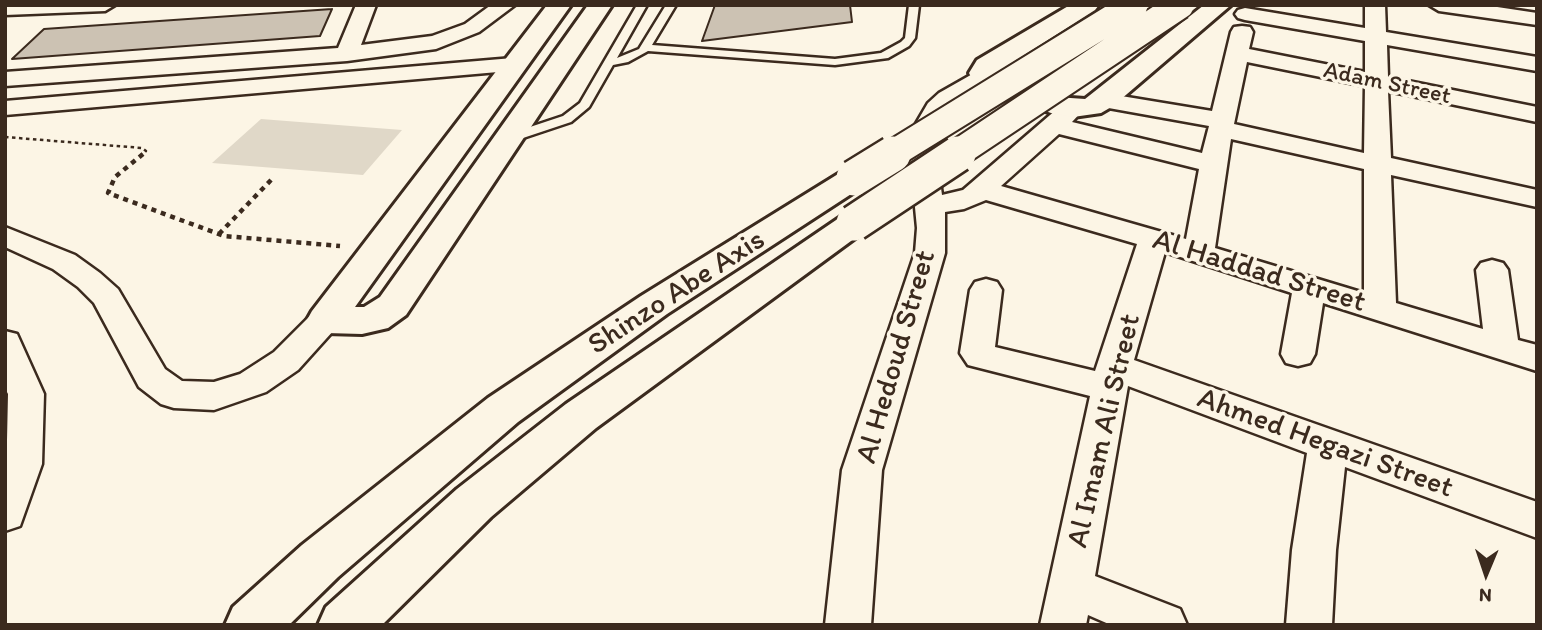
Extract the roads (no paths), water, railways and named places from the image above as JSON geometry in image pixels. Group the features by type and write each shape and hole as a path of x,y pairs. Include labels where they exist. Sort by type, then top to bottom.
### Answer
{"main road":[{"path":"326,320 559,5"},
{"path":"326,320 362,321 374,318 393,306 600,5"},
{"path":"1087,5 986,66 982,73 984,77 1051,105 1063,117 1104,100 1219,5"},
{"name":"Shinzo Abe Axis","path":"252,625 387,503 503,410 643,312 1134,5"},
{"name":"Shinzo Abe Axis","path":"345,625 474,503 581,416 854,223 1180,5"}],"street":[{"path":"5,23 21,8 105,5"},
{"path":"347,54 366,5"},
{"path":"5,79 347,54 436,42 472,29 505,5"},
{"path":"1375,5 1380,309"},
{"path":"1439,5 1537,19"},
{"path":"1199,253 1213,164 1238,53 1244,9 1377,37 1537,64"},
{"name":"Adam Street","path":"1238,53 1535,119"},
{"path":"5,108 513,65"},
{"name":"Al Hedoud Street","path":"848,625 862,470 930,253 932,228 922,145 928,119 948,98 984,77"},
{"path":"1104,100 1223,125 1537,199"},
{"path":"930,204 954,203 973,196 1063,117 1213,164"},
{"name":"Al Haddad Street","path":"980,189 1154,239 1537,358"},
{"path":"5,236 64,262 89,280 107,297 152,378 174,394 214,396 253,383 286,361 326,320"},
{"name":"Al Imam Ali Street","path":"1066,606 1112,377 1154,239"},
{"path":"1492,270 1502,347"},
{"path":"1298,354 1308,287"},
{"name":"Ahmed Hegazi Street","path":"986,290 977,353 980,356 1112,377 1328,445 1537,520"},
{"path":"5,343 26,394 22,464 5,513"},
{"path":"1309,625 1314,550 1328,445"},
{"path":"1066,606 1164,625"}],"lane":[{"path":"510,138 553,125 578,112 590,98 642,5"},
{"path":"608,63 632,57 647,48 671,5"},
{"path":"647,48 835,62 869,59 884,56 905,44 910,38 915,5"}]}
